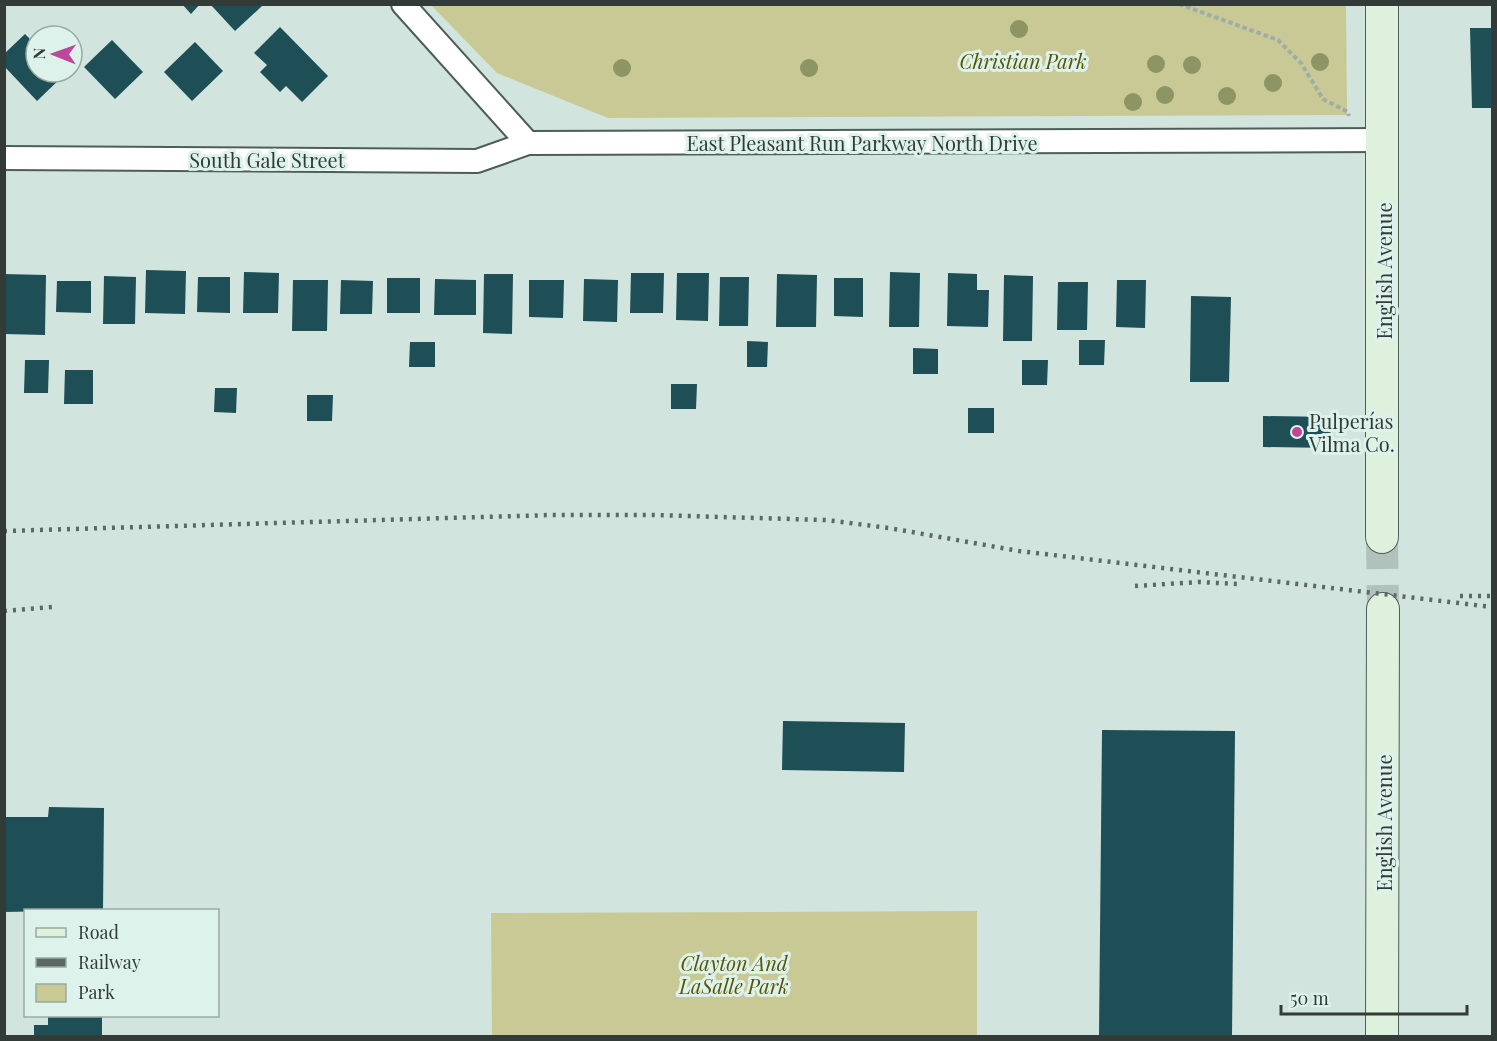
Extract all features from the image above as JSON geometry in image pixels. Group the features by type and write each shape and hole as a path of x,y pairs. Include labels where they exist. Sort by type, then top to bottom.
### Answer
{"main road":[{"name":"English Avenue","path":"1382,4 1369,140 1382,537"},
{"name":"English Avenue","path":"1382,1036 1383,609"}],"street":[{"path":"403,4 528,143"},
{"name":"East Pleasant Run Parkway North Drive","path":"528,143 1369,140"},
{"name":"South Gale Street","path":"4,158 477,161 528,143"}],"path":[{"path":"1179,4 1278,40 1301,63 1323,99 1347,112 1369,140"}],"green space":[{"name":"Christian Park","path":"431,5 1346,5 1347,115 608,118 497,73"},
{"name":"Clayton And LaSalle Park","path":"977,911 977,1036 492,1036 491,913"}],"building":[{"path":"182,4 200,4 191,14"},
{"path":"210,4 260,4 262,6 235,31"},
{"path":"280,27 328,76 302,102 286,86 280,92 260,72 267,65 254,53"},
{"path":"1470,28 1492,28 1492,108 1472,108"},
{"path":"24,35 24,84 55,84 37,101 4,66 4,54"},
{"path":"112,40 143,72 115,99 84,67"},
{"path":"195,42 223,71 192,101 164,72"},
{"path":"146,270 186,271 185,314 145,313"},
{"path":"244,272 279,273 278,313 243,313"},
{"path":"890,272 920,273 919,327 889,327"},
{"path":"631,273 664,273 663,313 630,313"},
{"path":"677,273 709,273 708,321 676,320"},
{"path":"948,273 977,274 977,290 989,290 988,327 947,326"},
{"path":"4,274 46,275 45,335 4,334"},
{"path":"484,274 513,274 512,334 483,333"},
{"path":"777,274 817,275 816,327 776,327"},
{"path":"1004,275 1033,276 1032,341 1003,341"},
{"path":"104,276 136,277 135,324 103,324"},
{"path":"198,277 230,277 230,313 197,312"},
{"path":"720,277 749,277 748,326 719,326"},
{"path":"387,278 420,278 420,313 387,313"},
{"path":"834,278 863,278 863,317 834,316"},
{"path":"435,279 476,280 476,315 434,315"},
{"path":"584,279 618,280 617,322 583,321"},
{"path":"293,280 328,280 327,331 292,331"},
{"path":"341,280 373,281 372,314 340,314"},
{"path":"529,280 564,280 563,318 529,317"},
{"path":"1117,280 1146,280 1145,328 1116,327"},
{"path":"57,281 91,281 91,313 56,312"},
{"path":"1058,282 1088,282 1087,330 1057,330"},
{"path":"1191,296 1231,297 1229,382 1190,382"},
{"path":"1079,340 1105,340 1104,365 1079,365"},
{"path":"747,341 768,342 767,367 747,367"},
{"path":"410,342 435,342 435,367 409,367"},
{"path":"913,348 938,349 938,374 913,374"},
{"path":"25,360 49,360 48,393 24,393"},
{"path":"1022,360 1048,360 1047,385 1022,385"},
{"path":"65,370 93,370 93,404 64,404"},
{"path":"671,384 697,384 696,409 671,409"},
{"path":"215,388 237,388 236,413 214,412"},
{"path":"307,395 333,395 332,421 307,421"},
{"path":"968,408 994,408 994,433 968,433"},
{"name":"Pulperías Vilma Co.","path":"1263,416 1331,417 1331,448 1263,447"},
{"path":"783,721 905,723 904,772 782,770"},
{"path":"1102,730 1235,731 1232,1036 1099,1036"},
{"path":"49,807 104,808 103,909 24,909 24,912 4,912 4,817 48,817"},
{"path":"48,1017 102,1017 102,1036 34,1036 34,1025 48,1025"}],"tunnel":[{"path":"1382,537 1383,609"}],"railway":[{"path":"4,531 551,515 652,515 826,520 889,528 1019,551 1492,607"},
{"path":"1135,586 1199,582 1237,584"},
{"path":"1460,596 1492,596"},
{"path":"4,611 52,607"}],"place":[{"name":"Pulperías Vilma Co.","path":"1297,432"}]}
